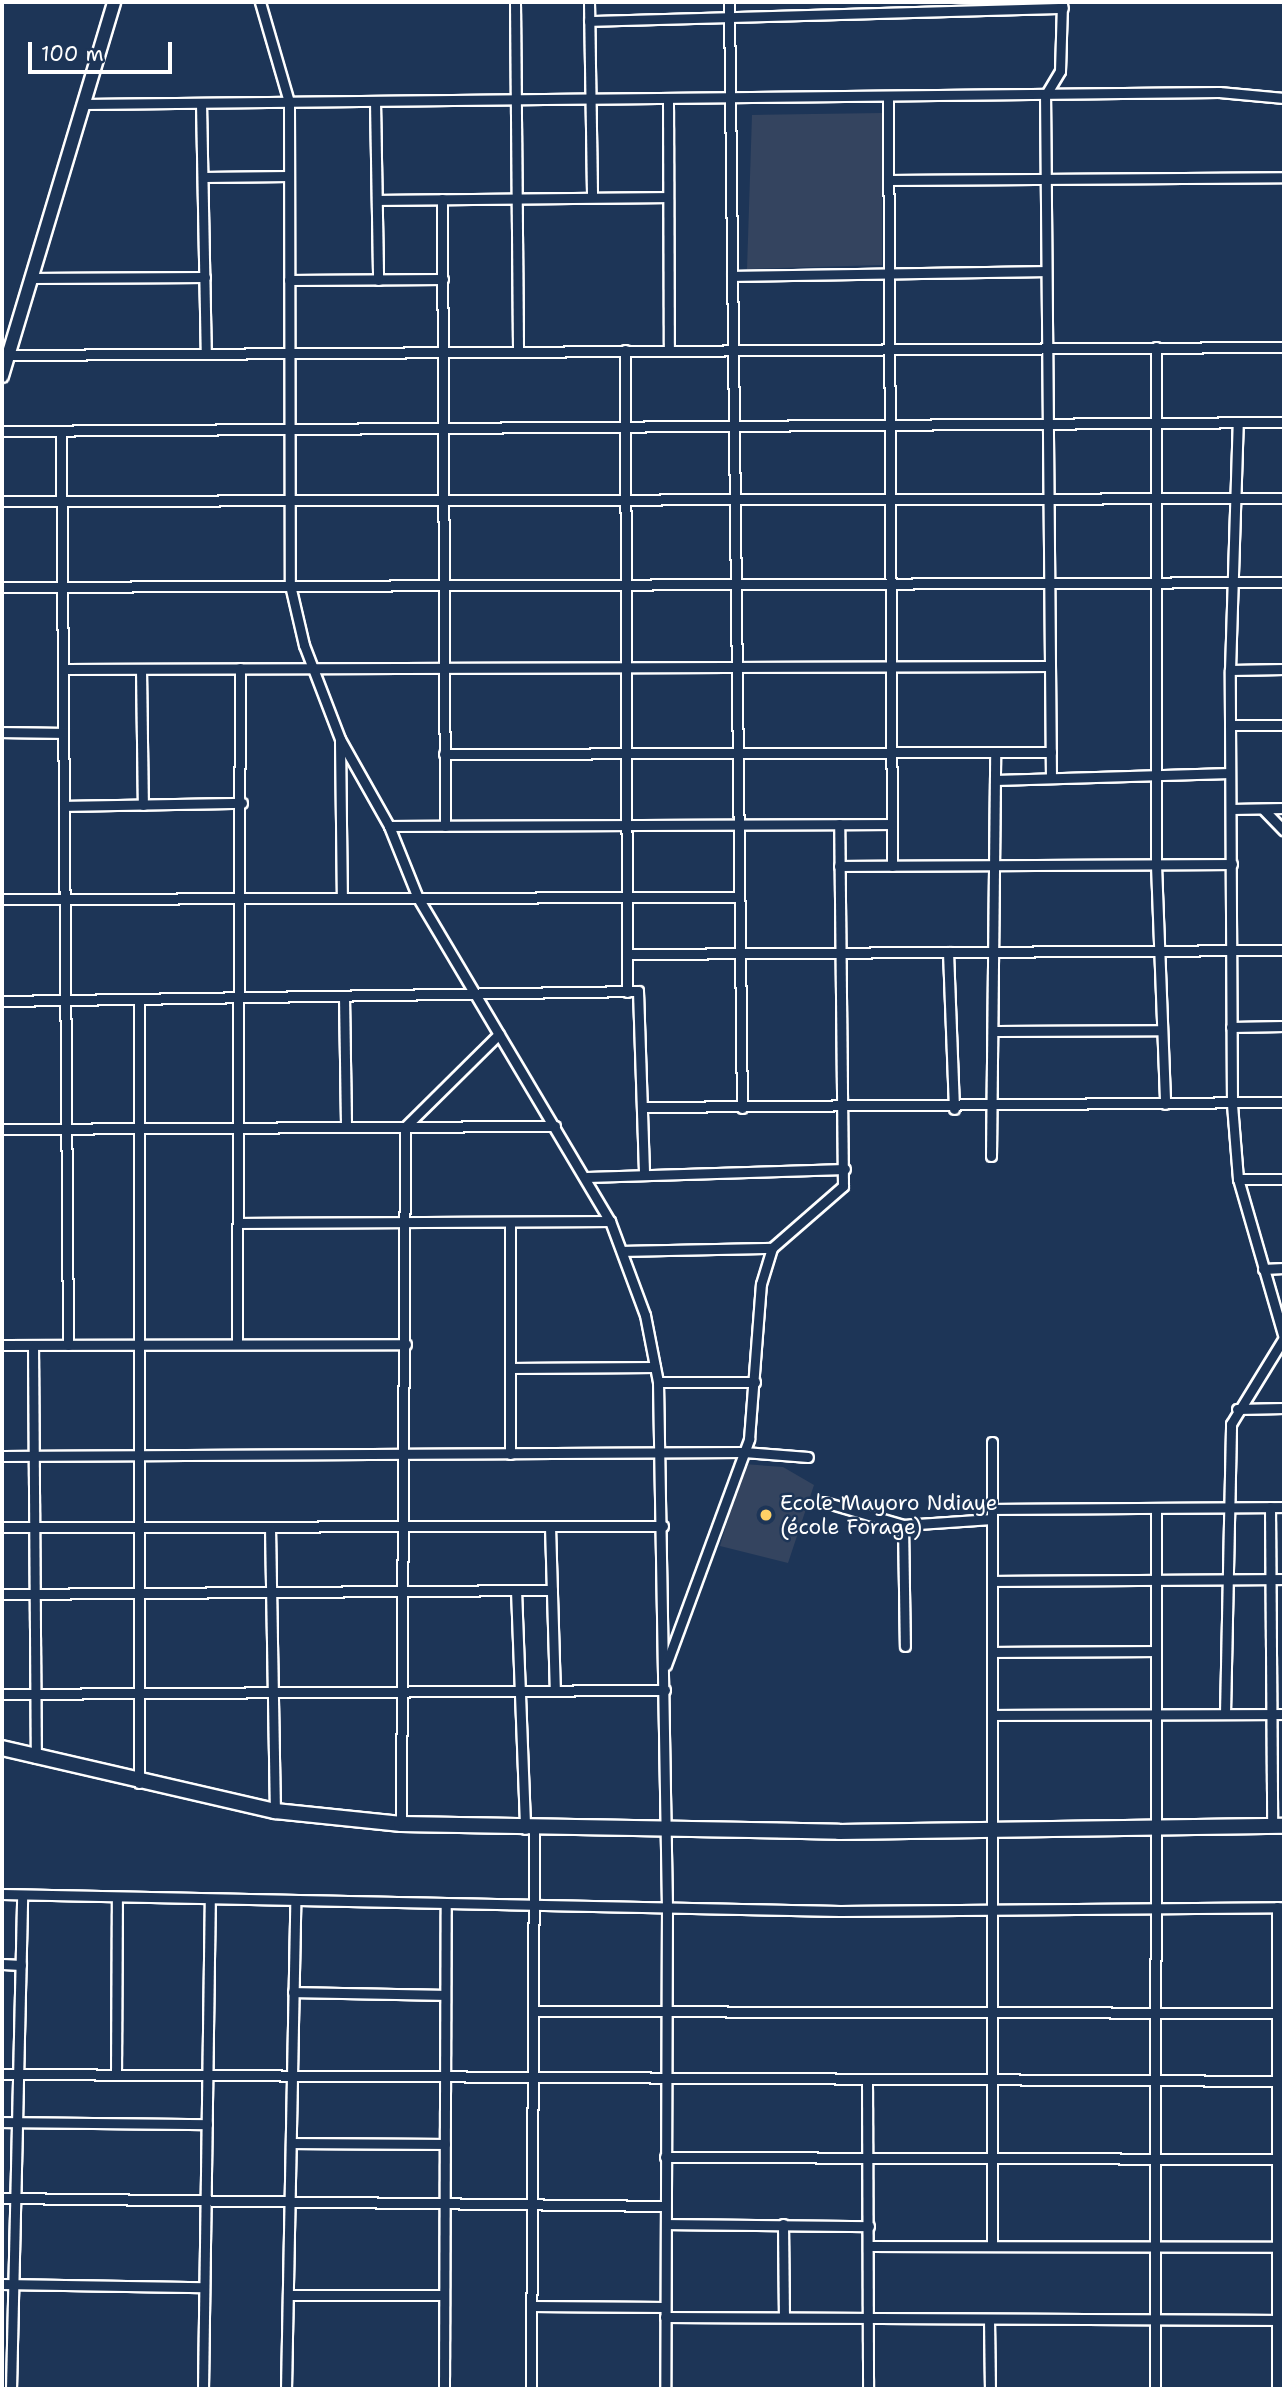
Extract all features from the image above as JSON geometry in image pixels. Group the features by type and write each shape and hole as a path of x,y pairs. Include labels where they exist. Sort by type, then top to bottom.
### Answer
{"main road":[{"path":"2,1748 139,1784 275,1811 401,1824 529,1829 1278,1826"}],"street":[{"path":"2,376 114,2"},
{"path":"260,2 289,102 290,586 313,668 340,739 389,826 418,898 587,1177 610,1221 624,1251 658,1382 663,1453 667,1906 664,2078 665,2389"},
{"path":"515,2 517,351"},
{"path":"589,2 592,197"},
{"path":"729,2 742,1108"},
{"path":"589,21 729,19 1062,5 1060,71 1045,96 1051,778"},
{"path":"84,104 1045,96 1219,92 1284,98"},
{"path":"888,97 889,349 893,425 892,866"},
{"path":"668,99 669,350"},
{"path":"375,102 378,280"},
{"path":"201,103 206,353"},
{"path":"203,177 289,176"},
{"path":"888,180 1045,181 1284,177"},
{"path":"377,200 668,197"},
{"path":"442,199 444,826"},
{"path":"732,276 1046,271"},
{"path":"30,278 205,277"},
{"path":"289,280 443,279"},
{"path":"1156,347 1156,865 1160,1030 1165,1104"},
{"path":"8,355 1284,347"},
{"path":"625,351 627,992"},
{"path":"1225,1714 1229,1507 1237,1409 1284,1338 1238,1179 1232,1104 1230,670 1231,582 1238,497 1238,422"},
{"path":"2,431 1284,422"},
{"path":"61,431 68,1345"},
{"path":"2,501 1284,498"},
{"path":"2,587 1284,582"},
{"path":"63,669 1050,666"},
{"path":"237,1344 242,803 240,668"},
{"path":"1230,670 1284,668"},
{"path":"141,669 143,805"},
{"path":"1230,725 1284,725"},
{"path":"2,733 63,733"},
{"path":"340,739 342,898"},
{"path":"991,1156 996,1031 995,752"},
{"path":"444,754 1051,752"},
{"path":"995,780 1230,773"},
{"path":"64,806 242,803"},
{"path":"1231,809 1284,808"},
{"path":"1263,809 1284,831"},
{"path":"664,1669 744,1452 755,1382 761,1284 772,1248 840,1193 845,1170 839,824"},
{"path":"389,826 892,824"},
{"path":"839,866 1232,864"},
{"path":"2,899 739,897"},
{"path":"626,954 1284,950"},
{"path":"948,952 954,1109"},
{"path":"2,1001 627,992 643,998 644,1172"},
{"path":"344,996 346,1127"},
{"path":"139,999 139,1784"},
{"path":"1231,1027 1284,1026"},
{"path":"996,1031 1160,1030"},
{"path":"401,1824 407,1222 405,1127 499,1034"},
{"path":"642,1107 992,1109 1284,1102"},
{"path":"2,1129 555,1126"},
{"path":"587,1177 644,1172 845,1170"},
{"path":"1238,1179 1284,1179"},
{"path":"238,1223 610,1221"},
{"path":"510,1222 510,1454"},
{"path":"624,1251 772,1248"},
{"path":"1264,1269 1284,1268"},
{"path":"2,1345 406,1344"},
{"path":"33,1345 36,1758"},
{"path":"510,1368 655,1367"},
{"path":"658,1382 755,1382"},
{"path":"1237,1409 1284,1408"},
{"path":"992,1442 992,2245"},
{"path":"2,1456 744,1452 808,1457"},
{"path":"824,1502 903,1525 992,1519"},
{"path":"1270,1507 1271,1714 1278,1826"},
{"path":"992,1509 1284,1507"},
{"path":"1155,2389 1156,1508"},
{"path":"903,1525 905,1646"},
{"path":"2,1527 663,1526"},
{"path":"270,1527 275,1811"},
{"path":"550,1527 555,1691"},
{"path":"992,1581 1284,1579"},
{"path":"2,1594 552,1590"},
{"path":"516,1591 518,1691 533,1906 531,2389"},
{"path":"992,1652 1156,1651"},
{"path":"2,1694 665,1690"},
{"path":"992,1715 1284,1714"},
{"path":"2,1895 533,1906 1281,1907 1277,2013 1277,2159 1281,2220 1277,2247 1281,2320 1277,2389"},
{"path":"11,2389 22,1895"},
{"path":"116,2075 117,1897"},
{"path":"203,2389 210,1899"},
{"path":"286,2389 295,1901"},
{"path":"444,2389 446,1904"},
{"path":"2,1964 21,1965"},
{"path":"293,1992 445,1995"},
{"path":"533,2011 1277,2013"},
{"path":"2,2074 1277,2081"},
{"path":"867,2079 868,2389"},
{"path":"2,2122 206,2124"},
{"path":"291,2143 445,2144"},
{"path":"665,2157 868,2161 1277,2159"},
{"path":"2,2198 665,2206"},
{"path":"666,2224 869,2226"},
{"path":"783,2224 784,2318"},
{"path":"869,2246 1277,2247"},
{"path":"2,2284 204,2287"},
{"path":"288,2295 444,2295"},
{"path":"532,2306 784,2318 1281,2320"},
{"path":"989,2319 989,2389"}],"shaded area":[{"path":"882,113 882,265 747,269 752,115"},
{"name":"Ecole Mayoro Ndiaye (école Forage)","path":"744,1464 783,1467 814,1485 788,1563 720,1546"}],"place":[{"name":"Ecole Mayoro Ndiaye (école Forage)","path":"766,1515"}]}
